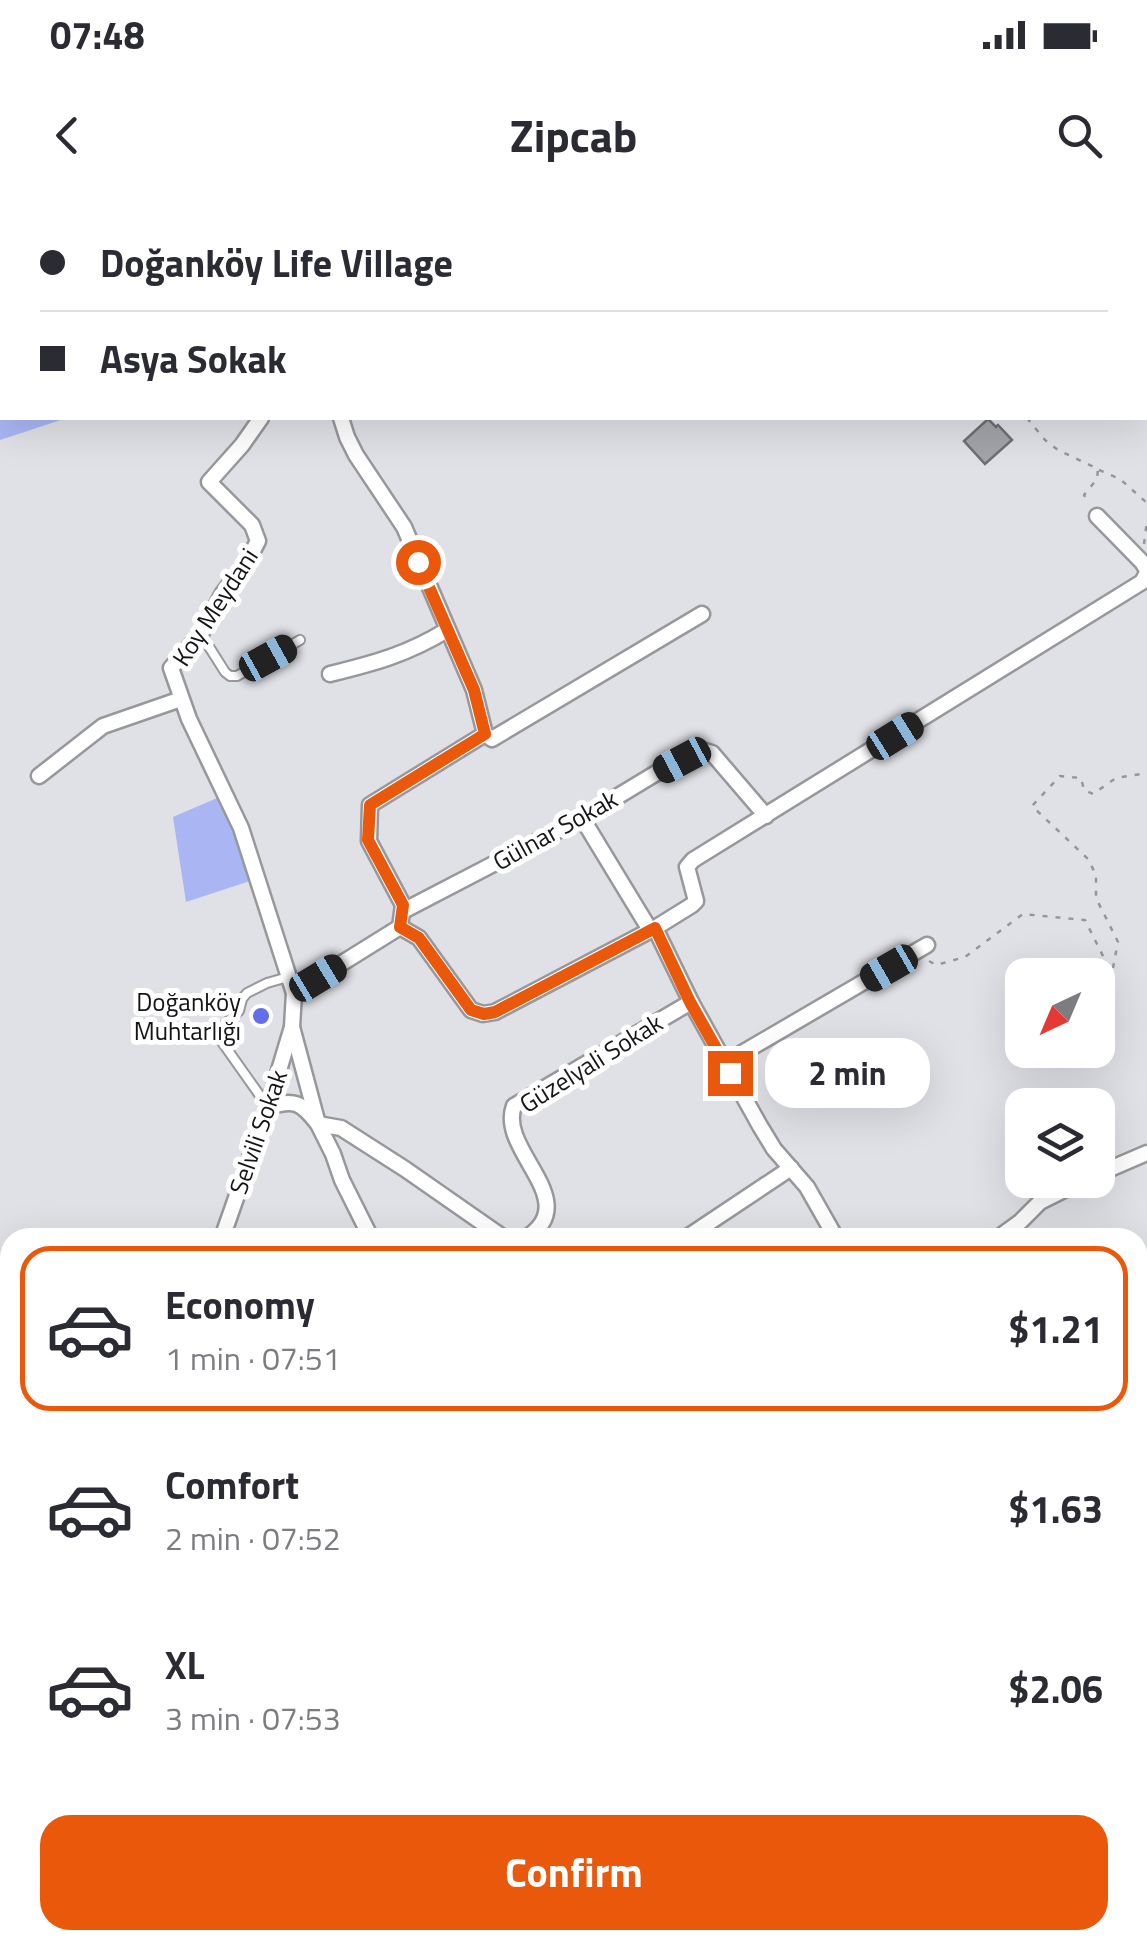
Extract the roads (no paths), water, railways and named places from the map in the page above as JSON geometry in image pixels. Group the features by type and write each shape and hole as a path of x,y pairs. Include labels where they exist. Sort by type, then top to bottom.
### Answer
{"street":[{"name":"Koy Meydani","path":"260,420 208,482 252,525 258,541 201,634 171,668 242,828 294,993"},
{"path":"342,420 356,455 404,527 474,690 485,734 492,739 702,614"},
{"path":"400,927 419,938 471,1010 484,1014 495,1012 652,929 696,902 687,868 693,860 1142,582 1146,569 1097,516"},
{"path":"330,674 416,649 448,630"},
{"path":"39,776 103,726 182,700"},
{"path":"400,927 403,905 368,840 370,805 485,734"},
{"name":"Gülnar Sokak","path":"402,910 582,818 702,750 712,753 766,816"},
{"path":"582,818 652,929 760,1126 807,1187 830,1228"},
{"path":"318,1124 292,1027 294,993 400,927"},
{"path":"724,1063 921,948"},
{"name":"Güzelyali Sokak","path":"537,1228 546,1210 545,1195 511,1124 514,1106 690,1002"},
{"name":"Selvili Sokak","path":"226,1228 292,1027"},
{"path":"268,1107 287,1102 304,1106 318,1124 366,1228"},
{"path":"318,1124 340,1128 490,1228"},
{"path":"1115,1167 1147,1153"},
{"path":"701,1228 791,1168"},
{"path":"1012,1228 1048,1198"}],"lane":[{"path":"201,634 230,676 300,640"},
{"path":"268,1107 222,1042 220,1028 239,1011 246,993 288,977"}],"place":[{"name":"Doğanköy Muhtarlığı","path":"261,1016"}]}
